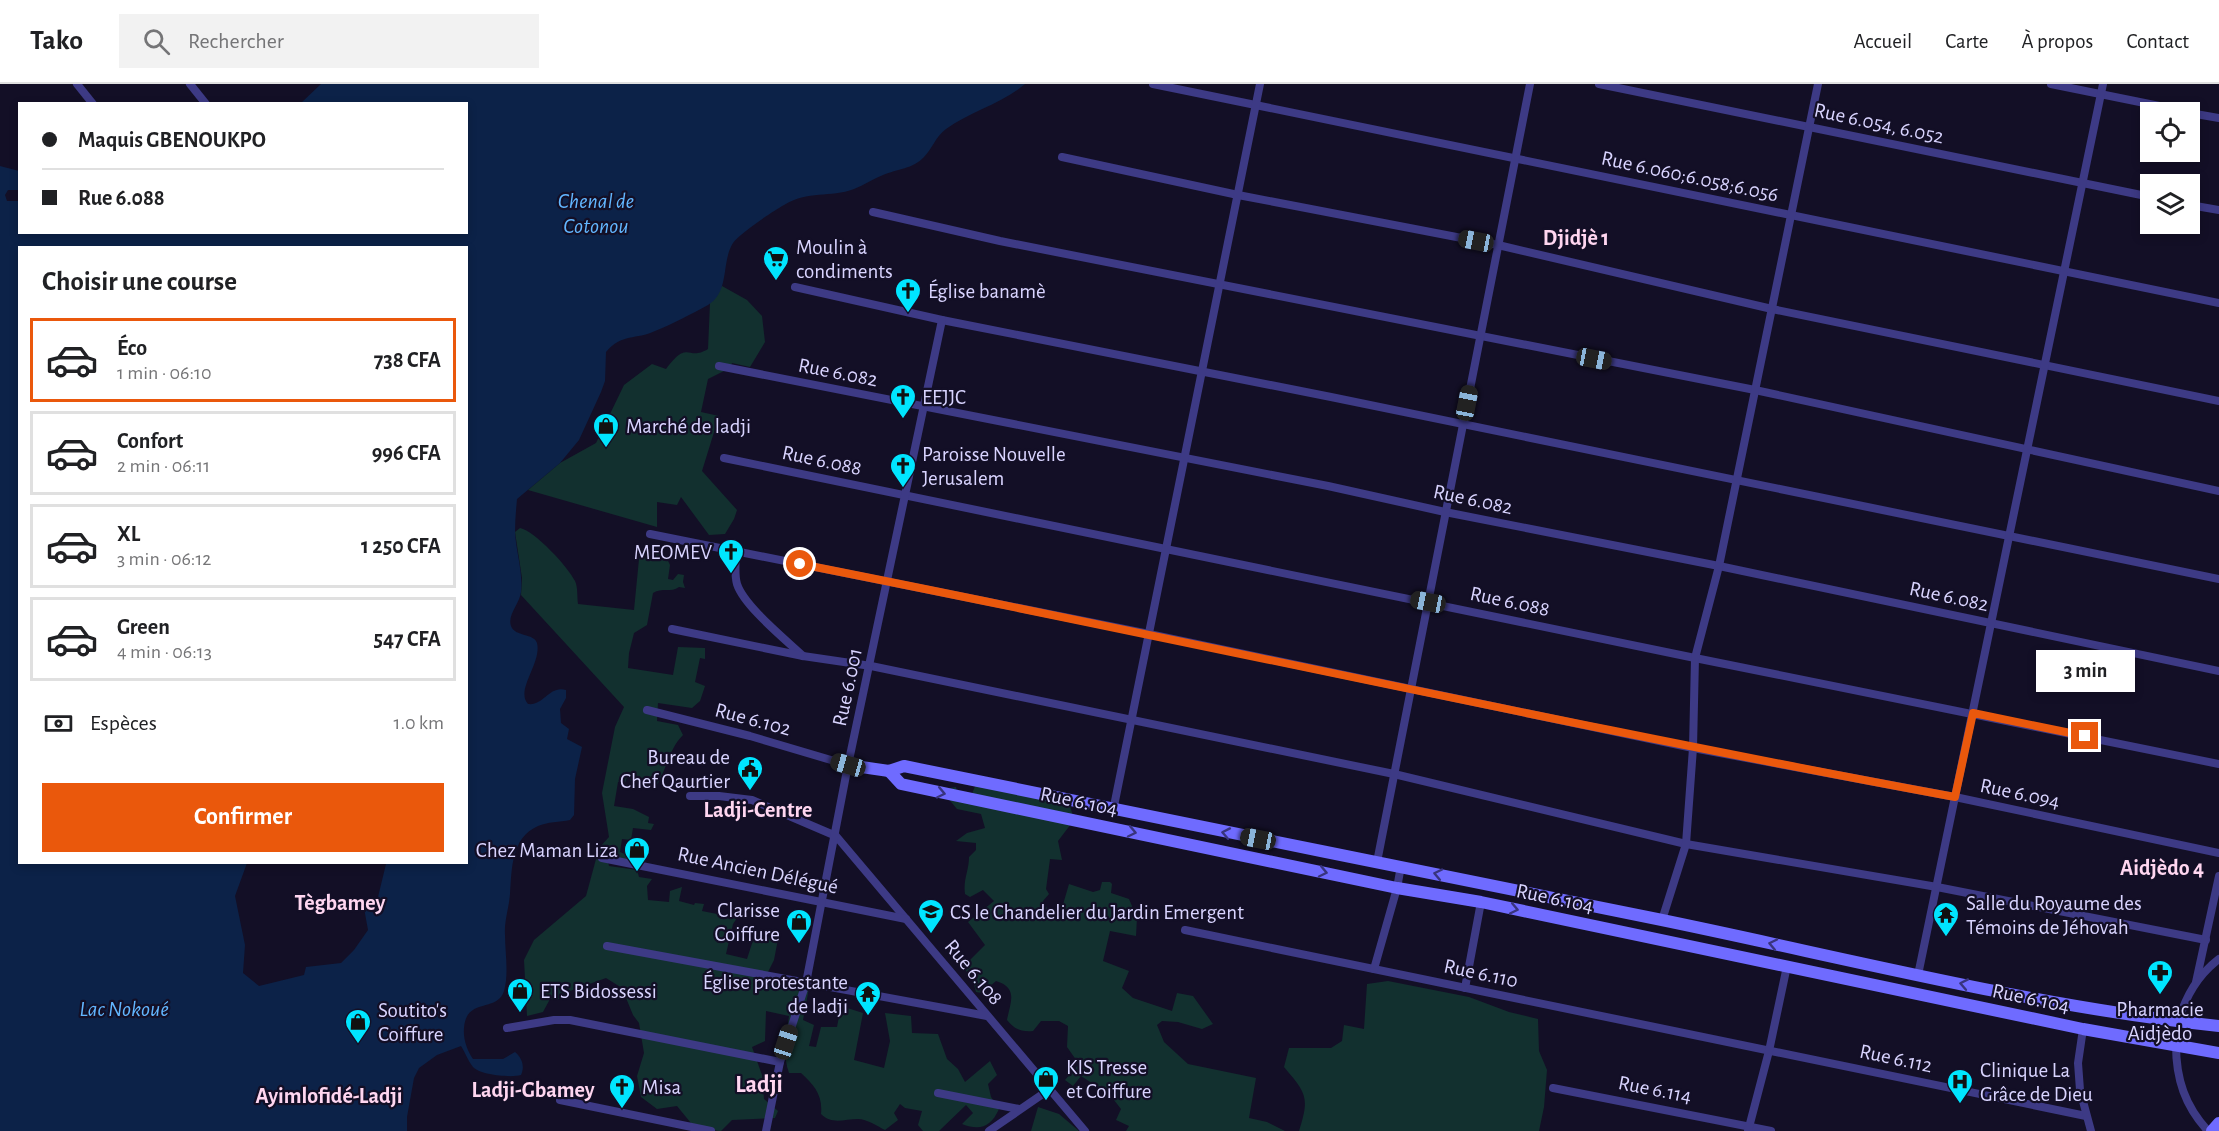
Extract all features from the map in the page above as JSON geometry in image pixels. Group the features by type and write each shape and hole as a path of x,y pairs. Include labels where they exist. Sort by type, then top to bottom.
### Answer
{"street":[{"path":"77,84 91,102"},
{"path":"190,84 204,102"},
{"name":"Rue 6.060;6.058;6.056","path":"1153,84 2219,303"},
{"path":"1113,811 1260,84"},
{"path":"1377,862 1530,84"},
{"name":"Rue 6.054, 6.052","path":"1599,84 2140,194"},
{"path":"1662,920 1686,844 1693,748 1695,658 1719,566 1818,84"},
{"path":"2050,84 2140,103"},
{"path":"1918,975 2103,84"},
{"path":"2200,115 2219,118"},
{"path":"1062,157 1238,195 1498,245 1772,309 2219,401"},
{"path":"2200,207 2219,210"},
{"path":"873,212 1000,241 1755,390 2219,491"},
{"path":"795,287 942,320 2219,579"},
{"name":"Rue 6.001","path":"766,1131 780,1062 806,983 848,765 871,666 942,320"},
{"name":"Rue 6.082","path":"719,366 1351,490 1445,512 1719,566 2219,671"},
{"name":"Rue 6.088","path":"724,458 2219,764"},
{"name":"Rue 6.094","path":"650,534 1149,634 1693,748 1955,797 2219,854"},
{"path":"736,551 736,578 740,591 761,617 803,656"},
{"path":"672,629 803,656 871,666 1394,774 1686,844 1937,887 2206,940"},
{"name":"Rue 6.102","path":"647,710 750,736 848,765"},
{"name":"Rue 6.104","path":"848,765 889,771 904,766 1113,811 1401,866 1918,975 2093,1008 2178,1022 2219,1026"},
{"name":"Rue 6.104","path":"889,771 901,784 1397,888 1481,902 2083,1029 2219,1053"},
{"path":"690,796 719,796 752,801 836,836"},
{"name":"Rue 6.108","path":"836,836 1085,1131"},
{"name":"Rue Ancien Délégué","path":"602,858 906,920"},
{"path":"1374,969 1401,866"},
{"path":"2196,982 2219,876"},
{"path":"1466,988 1481,902"},
{"name":"Rue 6.110","path":"1185,930 1769,1051"},
{"path":"607,946 987,1016"},
{"path":"2178,1022 2186,998 2196,982 2219,959"},
{"path":"1749,1128 1769,1051 1787,966"},
{"path":"507,1028 554,1020 570,1020 780,1062"},
{"path":"2083,1029 2078,1063 2086,1116 2091,1131"},
{"path":"2176,1045 2178,1076 2189,1107 2210,1131 2219,1123"},
{"name":"Rue 6.112","path":"1769,1051 2086,1116"},
{"name":"Rue 6.114","path":"1553,1088 1771,1131"},
{"path":"989,1131 1050,1089"},
{"path":"938,1093 1019,1109"},
{"path":"560,1100 711,1131"}],"green space":[{"path":"722,286 747,300 762,316 765,342 750,367 732,363 730,368 708,379 701,412 719,416 702,471 737,510 725,534 709,535 681,497 677,505 657,502 657,527 528,490 560,463 596,443 624,385 652,364 666,369 684,352 696,353 708,349 710,303"},
{"path":"520,528 542,542 566,567 576,583 578,604 634,610 640,549 655,551 662,548 670,565 668,579 673,580 678,574 684,575 685,588 679,587 653,593 647,625 634,633 628,668 673,675 678,647 705,648 705,659 700,658 695,682 705,686 700,701 692,708 658,703 657,721 678,725 683,735 674,746 657,785 630,781 631,778 627,777 625,783 618,782 614,806 633,809 649,817 648,823 654,824 651,830 633,828 631,840 622,839 620,852 629,856 633,862 607,858 609,866 637,870 639,877 652,879 647,886 648,900 669,902 670,891 682,887 679,901 694,905 695,903 704,904 702,911 737,918 733,924 726,954 747,959 756,931 779,934 774,960 766,976 809,988 803,1020 814,1025 809,1046 816,1047 821,1027 837,1027 841,1006 863,1013 854,1060 884,1068 890,1041 885,1013 911,1016 912,1033 938,1034 947,1059 958,1069 965,1082 990,1061 997,1075 988,1084 991,1097 999,1109 989,1124 974,1127 962,1124 973,1113 966,1105 939,1131 923,1131 918,1125 922,1111 905,1108 900,1104 894,1113 898,1120 885,1130 861,1119 834,1120 825,1117 821,1114 821,1101 814,1086 801,1073 789,1073 785,1051 789,1016 766,1011 765,1041 752,1047 762,1075 764,1099 778,1111 775,1118 732,1120 721,1131 695,1128 677,1106 657,1109 641,1097 637,1076 644,1053 639,1023 633,1015 622,988 606,978 570,991 557,1000 550,999 543,1012 527,1016 524,960 534,940 586,896 599,848 609,837 602,793 615,727 624,707 521,595 522,578 515,532"},
{"path":"978,779 1067,795 1074,820 1058,841 1062,860 1050,859 1046,889 1049,894 1043,901 1048,910 1062,908 1069,884 1093,892 1100,890 1102,882 1110,882 1112,884 1111,893 1129,899 1132,916 1137,917 1136,936 1110,931 1103,961 1129,971 1122,988 1133,998 1172,1011 1177,993 1193,996 1213,1024 1202,1029 1178,1022 1162,1021 1157,1025 1164,1042 1188,1064 1256,1078 1249,1118 1267,1122 1285,1131 1126,1131 1129,1126 1116,1120 1121,1109 1110,1095 1081,1076 1073,1086 1065,1080 1079,1064 1067,1047 1068,1026 1059,1021 1041,1021 1033,1031 1018,1029 1007,1020 1011,1002 1008,988 996,981 982,993 976,992 972,977 956,961 968,962 985,945 968,922 994,901 983,890 970,897 965,894 969,857 976,850 976,843 956,841 967,833 985,828 981,814 957,809 947,797 950,788 956,787 958,797 971,796"},
{"path":"1388,981 1469,997 1509,1012 1538,1019 1539,1051 1547,1070 1544,1107 1539,1131 1299,1131 1305,1103 1297,1083 1284,1067 1289,1048 1331,1048 1342,1041 1344,1025 1364,1029 1367,984"},
{"path":"1038,1107 1059,1114 1079,1131 1031,1131"}],"water":[{"path":"321,84 1025,84 1006,97 946,129 924,157 915,164 845,192 793,200 742,234 729,251 720,292 715,299 708,305 662,328 648,334 624,339 606,352 605,381 579,440 560,463 517,499 515,532 521,592 510,622 516,632 532,638 537,643 536,659 526,684 525,698 528,704 538,702 555,690 566,690 566,698 560,709 561,723 569,729 567,739 582,747 575,779 574,815 570,820 538,826 529,831 518,846 511,874 505,925 507,970 504,991 495,1002 476,1008 466,1018 464,1036 473,1059 503,1059 515,1052 522,1062 521,1075 496,1075 477,1070 471,1065 461,1046 437,1055 419,1068 414,1078 407,1117 407,1131 0,1131 0,166 18,171 18,190 8,190 5,195 7,201 18,201 18,234 468,234 468,102 302,102"}],"place":[{"name":"Moulin à condiments","path":"776,282"},
{"name":"Église banamè","path":"908,314"},
{"name":"EEJJC","path":"903,420"},
{"name":"Marché de ladji","path":"606,449"},
{"name":"Paroisse Nouvelle Jerusalem","path":"903,489"},
{"name":"MEOMEV","path":"731,575"},
{"name":"Bureau de Chef Qaurtier","path":"750,792"},
{"name":"Chez Maman Liza","path":"637,873"},
{"name":"CS le Chandelier du Jardin Emergent","path":"931,935"},
{"name":"Salle du Royaume des Témoins de Jéhovah","path":"1946,938"},
{"name":"Clarisse Coiffure","path":"799,945"},
{"name":"Pharmacie Aïdjèdo","path":"2160,996"},
{"name":"ETS Bidossessi","path":"520,1014"},
{"name":"Église protestante de ladji","path":"868,1017"},
{"name":"Soutito's Coiffure","path":"358,1045"},
{"name":"KIS Tresse et Coiffure","path":"1046,1102"},
{"name":"Clinique La Grâce de Dieu","path":"1960,1105"},
{"name":"Misa","path":"622,1110"}],"district":[{"name":"Djidjè 1","path":"1576,237"},
{"name":"Ladji-Centre","path":"758,809"},
{"name":"Aidjèdo 4","path":"2162,867"},
{"name":"Tègbamey","path":"340,902"},
{"name":"Ladji","path":"759,1084"},
{"name":"Ladji-Gbamey","path":"533,1089"},
{"name":"Ayimlofidé-Ladji","path":"329,1095"}],"route":[{"path":"800,564 1149,634 1693,748 1955,797 1973,713 2085,736"}],"water label":[{"name":"Chenal de Cotonou","path":"596,212"},
{"name":"Lac Nokoué","path":"124,1008"}]}
